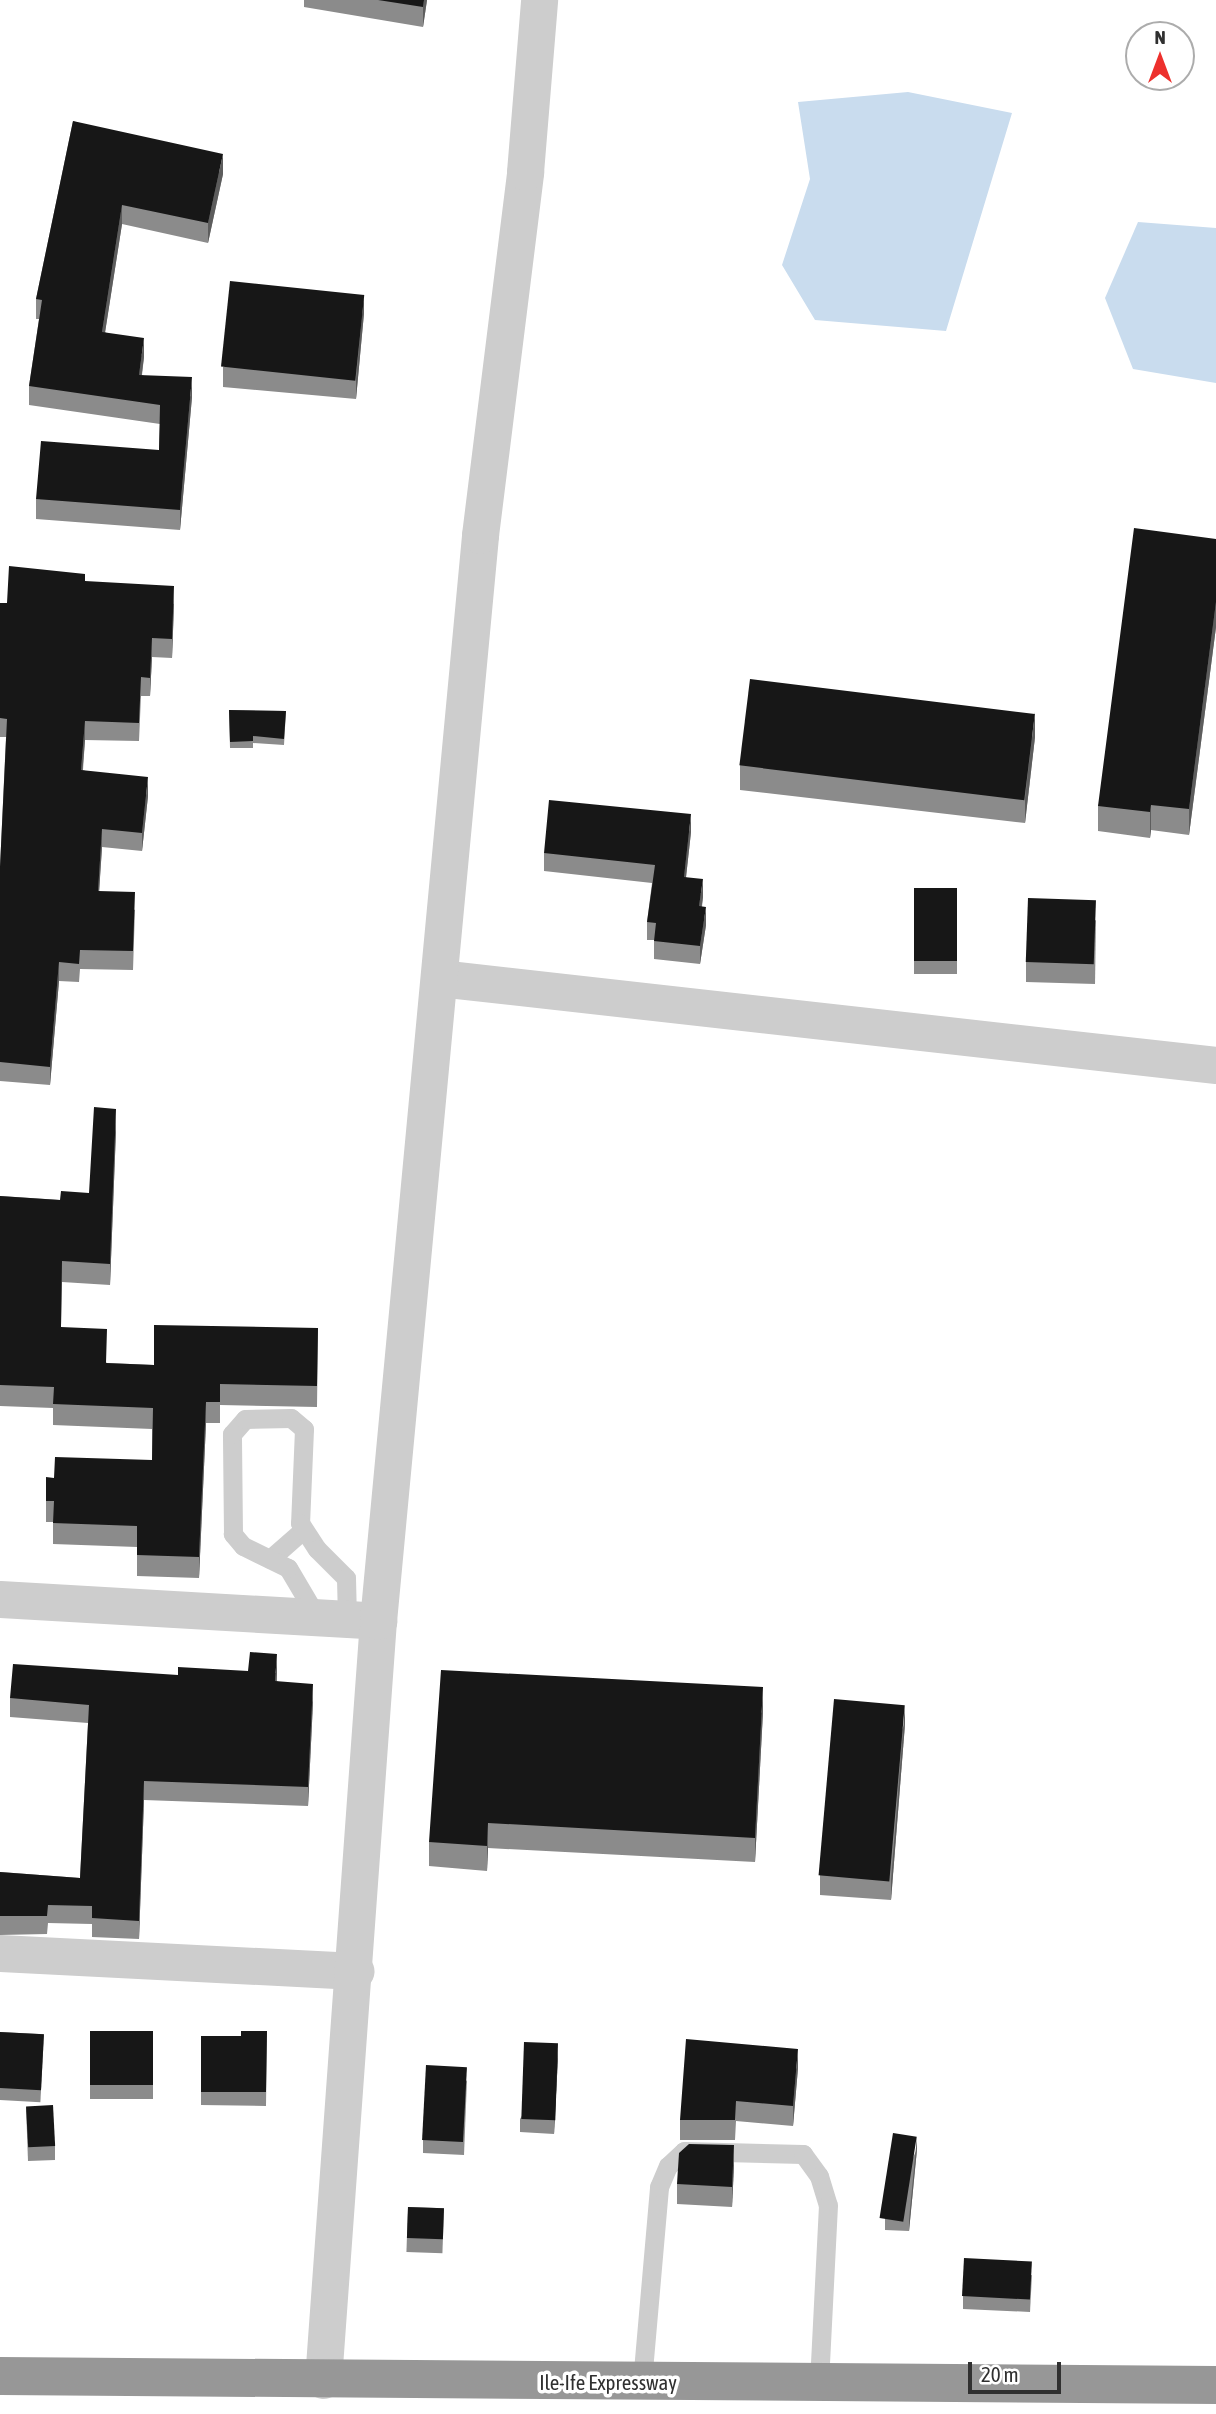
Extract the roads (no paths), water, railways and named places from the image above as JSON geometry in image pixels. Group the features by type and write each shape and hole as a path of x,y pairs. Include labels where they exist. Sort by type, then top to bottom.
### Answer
{"highway":[{"name":"Ile-Ife Expressway","path":"0,2376 1216,2385"}],"street":[{"path":"323,2380 355,1971 347,1619 439,978 479,548 526,172 539,0"},
{"path":"439,978 1216,1065"},
{"path":"0,1599 347,1619"},
{"path":"0,1953 355,1971"}],"lane":[{"path":"291,1418 304,1429 299,1518 303,1530 346,1578 347,1619 292,1573 243,1546 231,1529 232,1434 245,1419 291,1418"},
{"path":"270,1559 303,1530"},
{"path":"642,2382 659,2188 668,2165 684,2151 803,2154 819,2176 828,2205 819,2383"}],"water":[{"path":"908,92 1012,113 946,331 815,320 782,265 810,179 798,102"},
{"path":"1138,222 1216,228 1216,383 1133,369 1105,298"}]}
